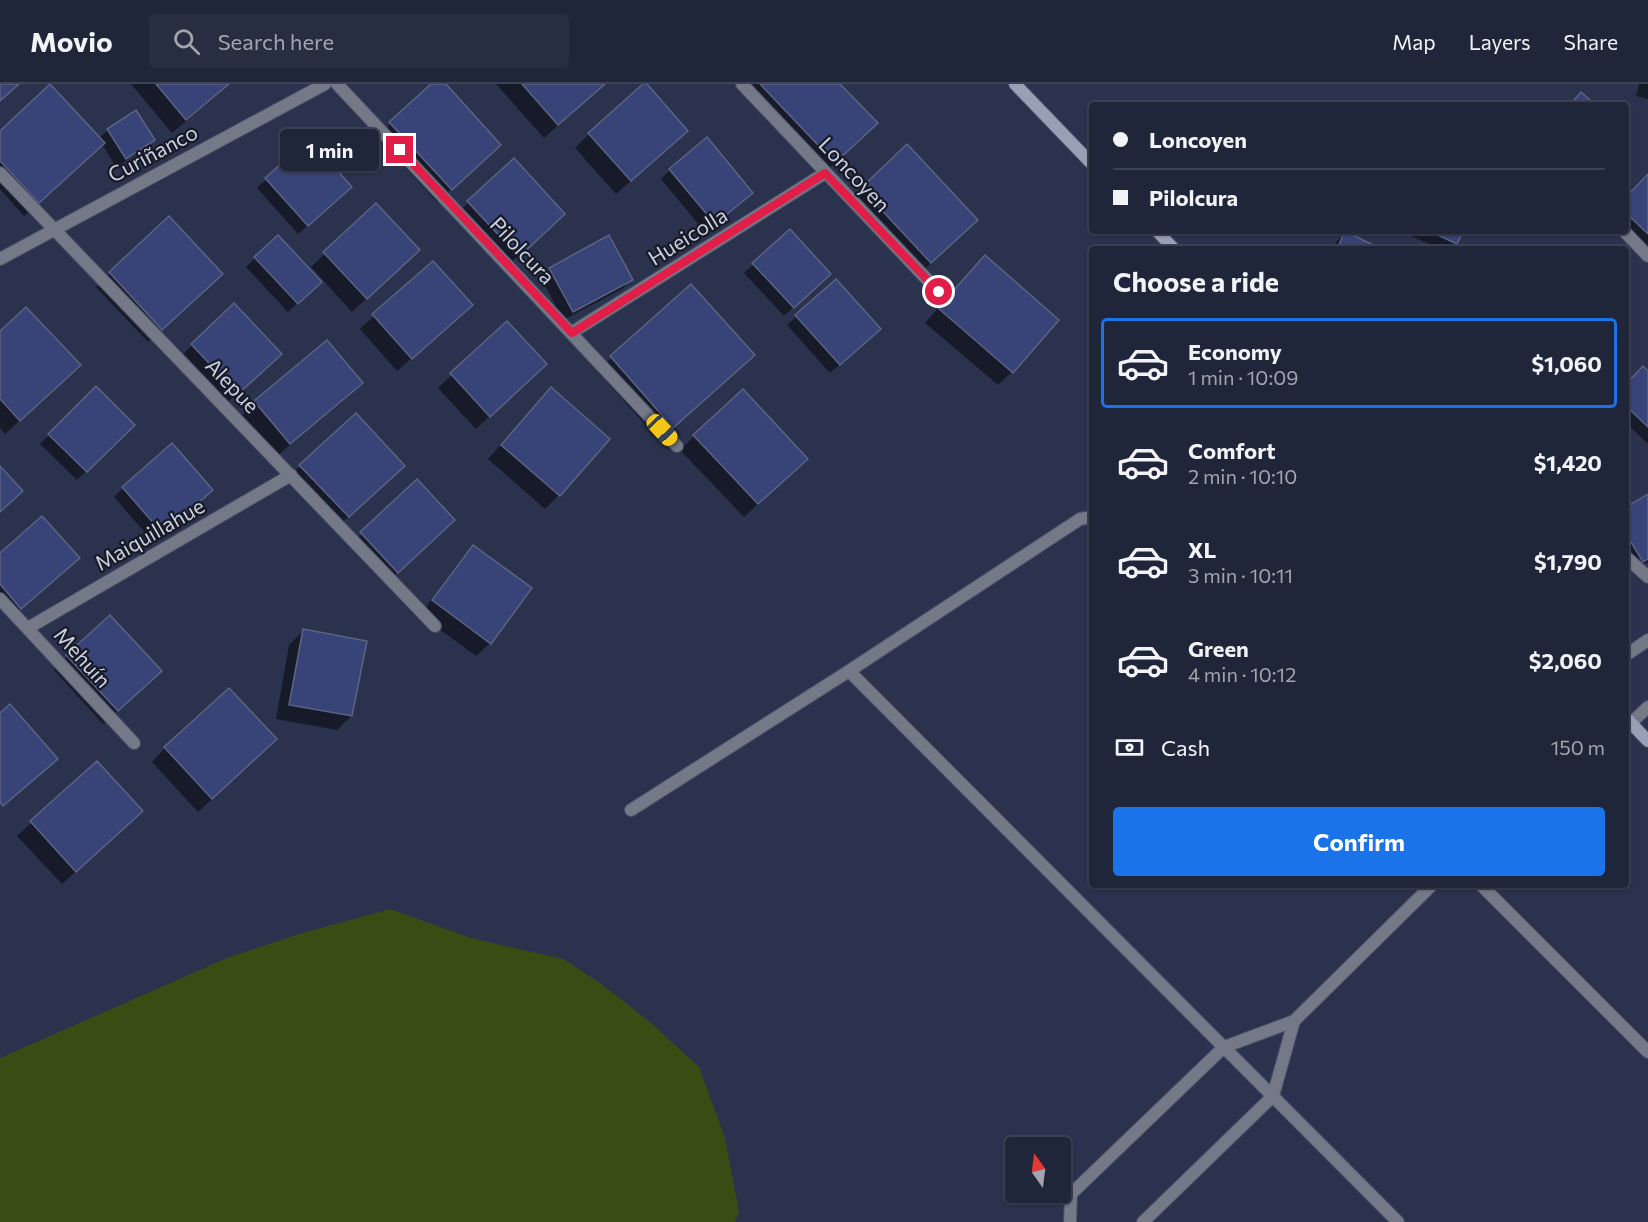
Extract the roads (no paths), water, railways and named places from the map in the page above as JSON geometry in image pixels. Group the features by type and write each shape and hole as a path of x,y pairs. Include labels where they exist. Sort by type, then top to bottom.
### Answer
{"street":[{"name":"Curiñanco","path":"0,259 325,84"},
{"name":"Pilolcura","path":"337,84 677,446"},
{"name":"Loncoyen","path":"742,84 939,292"},
{"path":"1015,84 1089,161"},
{"name":"Alepue","path":"0,173 435,626"},
{"name":"Hueicolla","path":"572,333 825,173"},
{"path":"1160,234 1171,246"},
{"path":"1627,234 1648,256"},
{"name":"Maiquillahue","path":"28,628 291,475"},
{"path":"631,810 849,671 1080,519 1089,518"},
{"path":"1629,560 1648,577"},
{"name":"Mehuín","path":"0,598 134,743"},
{"path":"1629,654 1643,643"},
{"path":"849,671 1398,1222"},
{"path":"1629,720 1648,707"},
{"path":"1629,722 1648,741"},
{"path":"1070,1222 1071,1194 1224,1047 1294,1021 1429,888"},
{"path":"1483,888 1648,1052"},
{"path":"1143,1222 1273,1096 1294,1021"}]}
